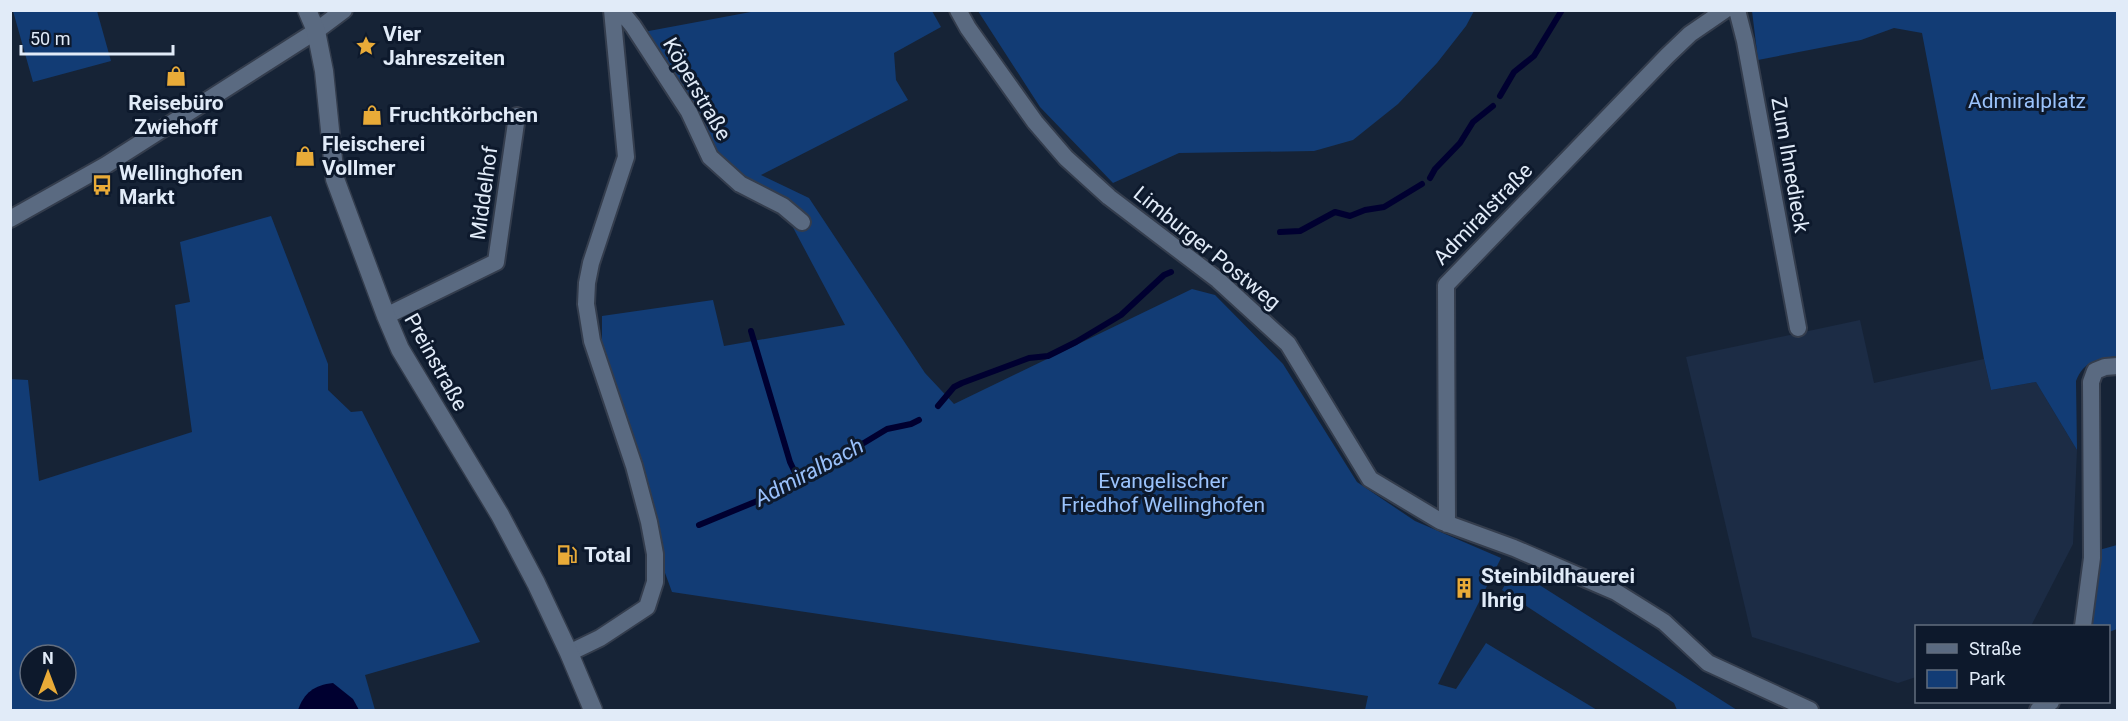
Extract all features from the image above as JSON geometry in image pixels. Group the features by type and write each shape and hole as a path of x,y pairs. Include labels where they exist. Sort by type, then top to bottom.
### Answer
{"street":[{"name":"Preinstraße","path":"307,10 316,31 326,81 335,179 386,315 400,349 500,515 536,583 569,652 593,711"},
{"path":"10,219 106,165 316,31 344,10"},
{"path":"569,652 600,638 647,607 656,582 655,554 649,522 634,465 592,341 586,304 591,263 626,157 612,10"},
{"name":"Köperstraße","path":"620,10 633,26 689,112 710,157 740,184 783,206 802,222"},
{"name":"Limburger Postweg","path":"958,10 973,36 1028,113 1066,158 1109,197 1218,280 1288,344 1370,479 1440,521 1514,548 1616,592 1664,622 1708,663 1810,711"},
{"name":"Admiralstraße","path":"1447,524 1446,285 1667,56 1690,34 1725,10"},
{"name":"Zum Ihnedieck","path":"1737,10 1745,41 1798,328"},
{"name":"Middelhof","path":"386,315 496,262 517,116"},
{"path":"2084,625 2092,558 2091,382 2095,371 2118,366"}],"shaded area":[{"path":"1860,320 1874,383 1984,359 1991,390 2036,382 2077,450 2073,544 2032,625 1915,625 1915,677 1898,683 1752,637 1686,357"},
{"path":"333,683 353,699 359,710 298,710 303,699 311,691"}],"green space":[{"path":"13,11 97,11 111,61 33,82"},
{"name":"Evangelischer Friedhof Wellinghofen","path":"756,11 932,11 941,27 894,53 896,80 908,100 761,175 809,198 925,373 954,404 1192,289 1215,295 1283,364 1357,482 1415,521 1501,558 1438,684 1456,689 1486,643 1597,710 1365,710 1368,696 672,592 653,540 602,358 602,316 713,300 724,346 845,325 780,203 713,156 638,33"},
{"path":"978,11 1474,11 1466,26 1437,63 1398,104 1353,140 1314,151 1179,153 1113,183 1040,107"},
{"name":"Admiralplatz","path":"1752,11 2117,11 2117,356 2103,358 2087,365 2076,381 2077,450 2036,382 1991,390 1922,33 1894,28 1861,40 1758,60"},
{"path":"271,216 328,364 328,390 351,412 362,411 480,642 365,675 375,710 11,710 10,379 28,380 39,481 192,432 175,305 190,302 180,242"},
{"path":"2117,545 2117,629 2110,632 2110,625 2088,625 2099,550"},
{"path":"1514,569 1737,710 1677,710 1674,703 1502,590"}],"waterway":[{"name":"Admiralbach","path":"1500,96 1514,72 1534,56 1562,10"},
{"name":"Admiralbach","path":"1430,178 1435,169 1460,143 1473,122 1493,106"},
{"name":"Admiralbach","path":"1280,232 1300,231 1335,212 1350,216 1365,210 1384,207 1422,184"},
{"name":"Admiralbach","path":"938,406 954,387 962,383 1029,358 1048,356 1076,342 1121,315 1164,275 1171,272"},
{"path":"751,331 790,462 799,481"},
{"name":"Admiralbach","path":"699,525 791,487 887,429 919,420"}],"place":[{"name":"Vier Jahreszeiten","path":"366,46"},
{"name":"Reisebüro Zwiehoff","path":"176,76"},
{"name":"Fruchtkörbchen","path":"372,115"},
{"name":"Fleischerei Vollmer","path":"305,156"},
{"name":"Wellinghofen Markt","path":"102,185"},
{"name":"Total","path":"567,555"},
{"name":"Steinbildhauerei Ihrig","path":"1464,588"}]}
